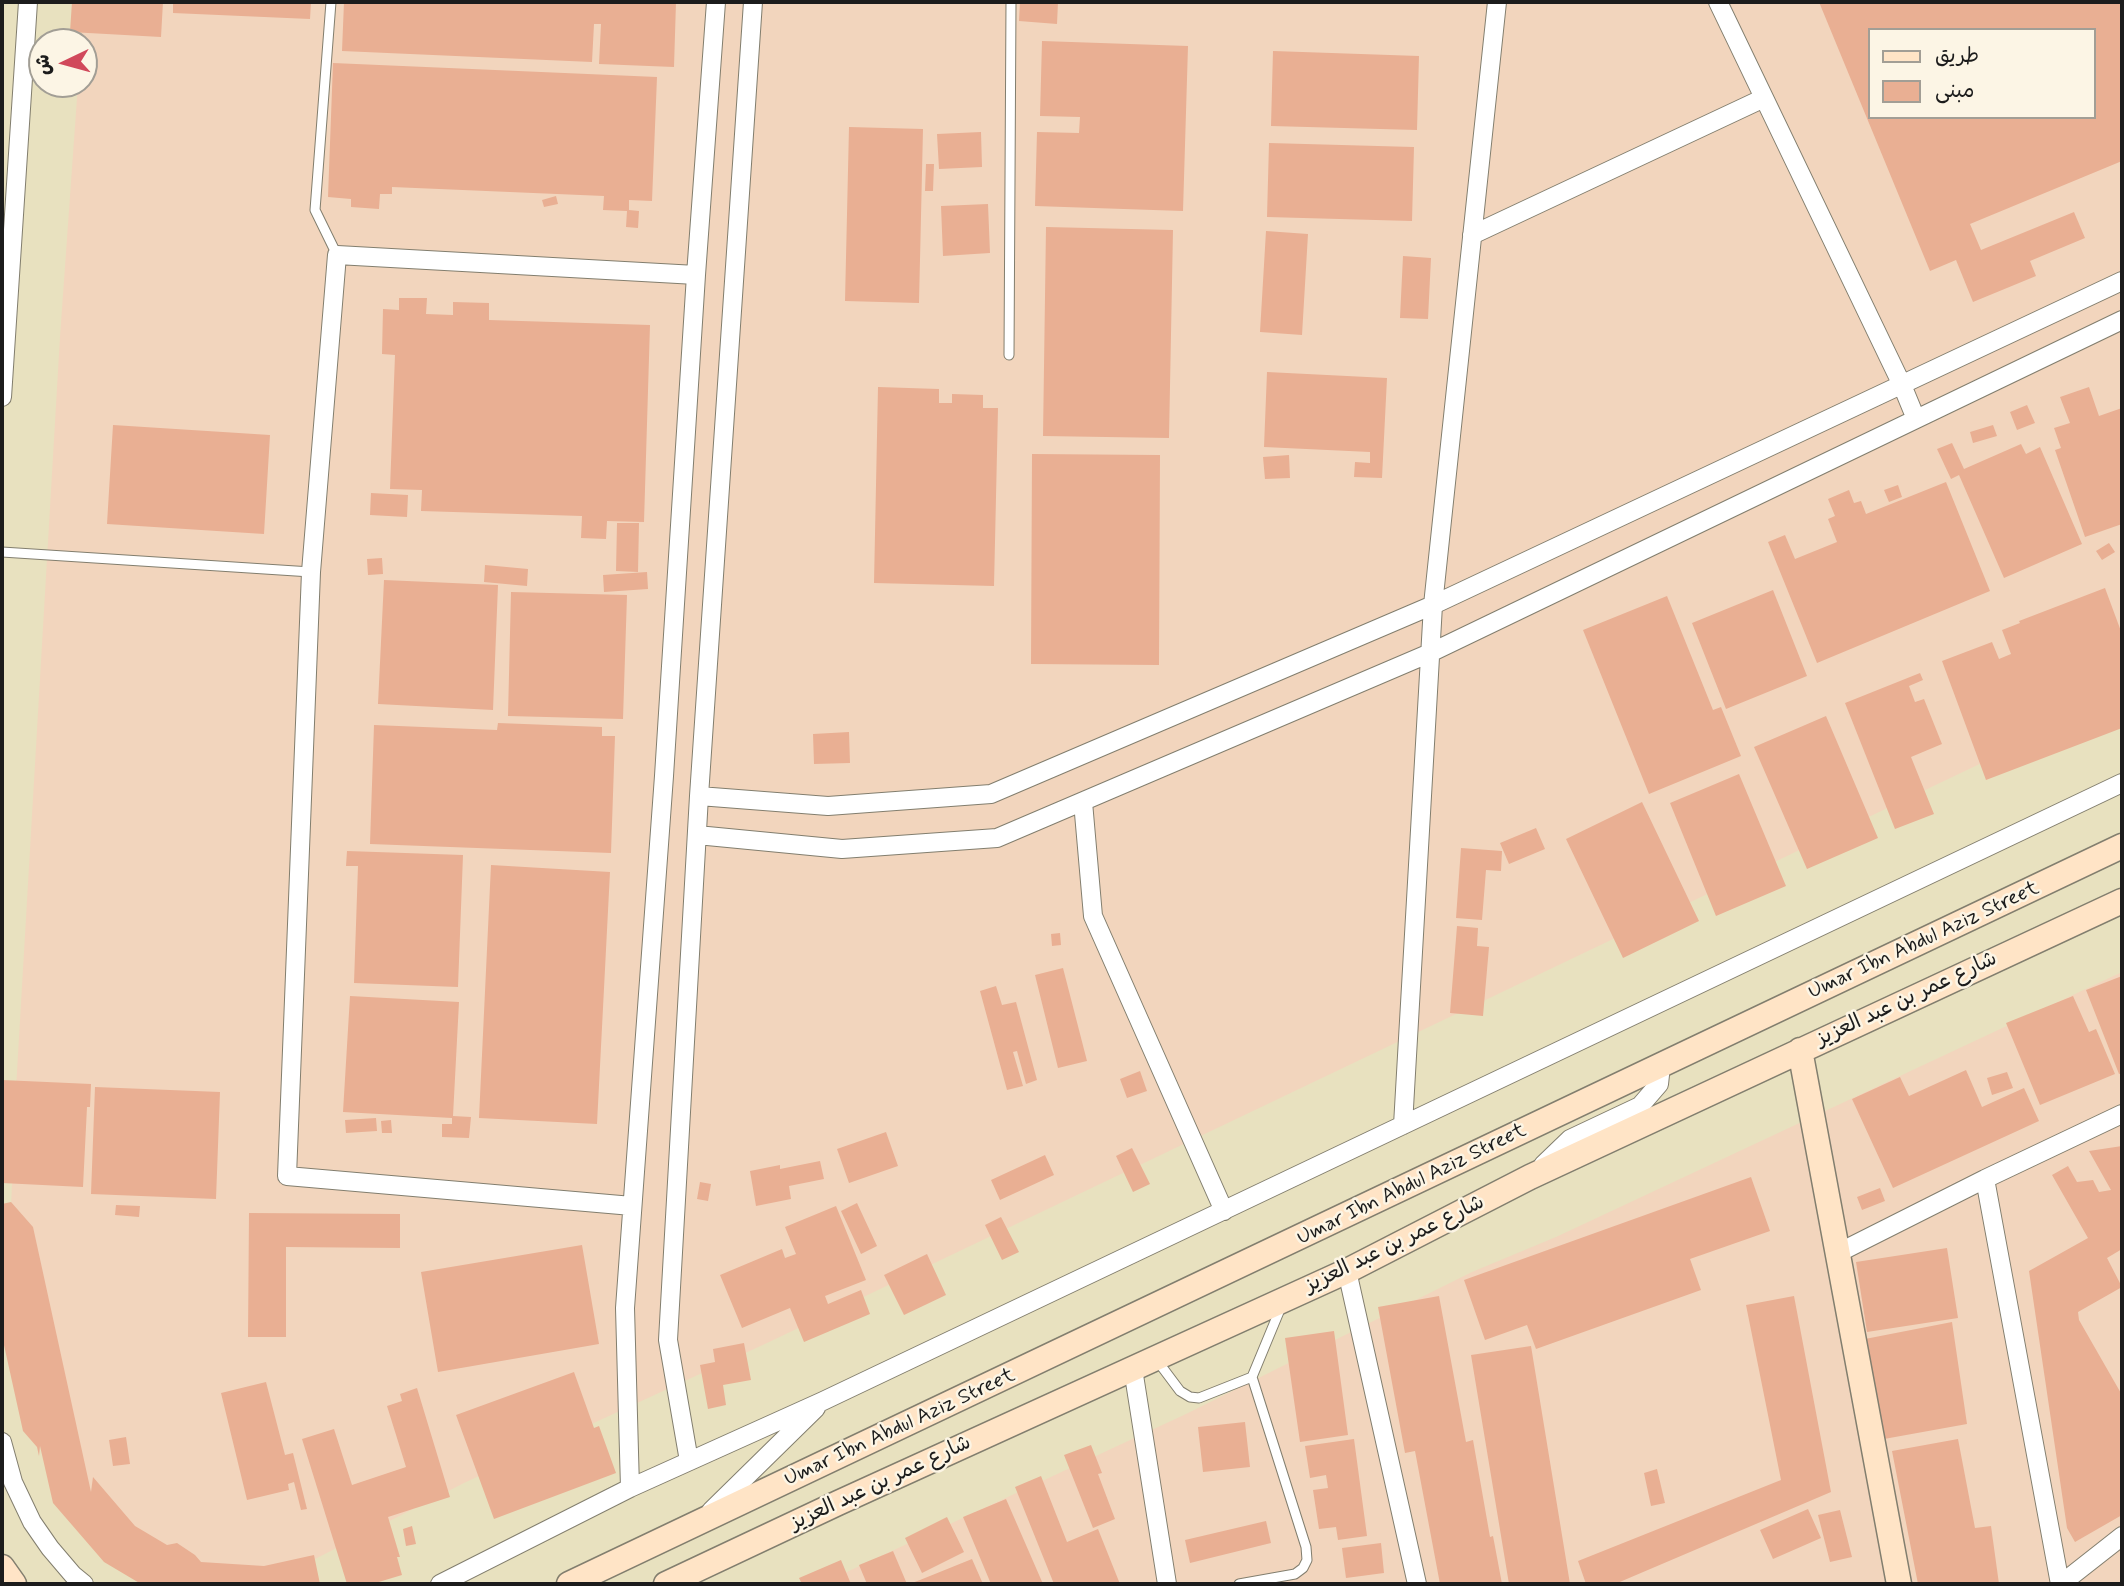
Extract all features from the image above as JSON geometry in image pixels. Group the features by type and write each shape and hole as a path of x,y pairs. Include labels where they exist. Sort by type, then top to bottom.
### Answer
{"main road":[{"name":"Umar Ibn Abdul Aziz Street","path":"701,1521 2122,846"},
{"name":"شارع عمر بن عبد العزيز","path":"666,1584 1347,1270 1530,1177 2122,901"},
{"path":"1800,1050 1899,1584"},
{"path":"569,1584 701,1521"},
{"path":"601,1584 648,1547"},
{"path":"2,1567 14,1584"}],"street":[{"path":"2,397 28,2"},
{"path":"630,1488 625,1308 716,2"},
{"path":"689,1461 668,1340 699,796 753,2"},
{"path":"1403,1125 1433,605 1497,2"},
{"path":"1718,2 1916,419"},
{"path":"1472,235 1763,98"},
{"path":"632,1206 286,1176 311,572 337,255 696,275"},
{"path":"699,796 828,806 990,794 1433,605 2122,281"},
{"path":"697,835 842,849 997,838 1430,653 2122,320"},
{"path":"440,1584 630,1488 823,1401 2122,783"},
{"path":"1083,802 1093,916 1224,1211"},
{"path":"1530,1177 1570,1139 1640,1106 1659,1084 1661,1066"},
{"path":"1838,1253 2122,1114"},
{"path":"1986,1179 2061,1584 2122,1536"},
{"path":"1347,1270 1417,1584"},
{"path":"1133,1369 1167,1584"},
{"path":"701,1521 823,1401"},
{"path":"2,1442 13,1482 32,1522 50,1548 84,1584"}],"lane":[{"path":"331,2 315,210 337,255"},
{"path":"1009,355 1011,2"},
{"path":"2,552 311,572"},
{"path":"1239,1584 1295,1574 1303,1568 1307,1560 1306,1547 1252,1377 1284,1299"},
{"path":"1156,1358 1180,1391 1190,1397 1199,1398 1252,1377"}],"shaded area":[{"path":"83,2 2122,2 2122,696 767,1343 466,1482 266,1584 230,1584 153,1569 106,1541 7,1328 14,1123 60,337 77,98 98,98 98,28 82,28"},
{"path":"2122,972 2122,1584 821,1584 1186,1414 1472,1272 1556,1237"}],"building":[{"path":"72,2 163,2 161,37 98,34 98,28 70,28"},
{"path":"173,2 311,2 310,19 173,13"},
{"path":"344,2 676,2 674,67 599,64 601,24 594,24 592,62 342,51"},
{"path":"1020,2 1058,2 1057,24 1019,21"},
{"path":"1819,2 2122,2 2122,161 1970,224 1981,250 2074,212 2085,238 2030,261 2036,276 1973,302 1956,260 1930,271"},
{"path":"1042,41 1188,46 1183,211 1035,206 1037,132 1079,133 1080,117 1040,116"},
{"path":"1273,51 1419,56 1417,130 1271,126"},
{"path":"333,63 657,77 652,201 629,200 629,210 639,211 638,228 626,227 627,211 603,210 604,196 392,187 392,194 380,194 379,209 351,207 351,199 328,197"},
{"path":"849,127 923,129 919,303 845,301"},
{"path":"981,132 982,167 939,169 937,134"},
{"path":"1269,143 1414,147 1412,221 1267,217"},
{"path":"926,164 934,164 933,191 925,191"},
{"path":"556,196 558,204 544,207 542,200"},
{"path":"988,204 990,253 943,256 941,206"},
{"path":"1046,227 1173,230 1169,438 1043,436"},
{"path":"1266,231 1308,234 1302,335 1260,332"},
{"path":"1403,256 1431,258 1428,319 1400,318"},
{"path":"399,298 427,298 426,314 453,315 453,302 489,303 489,320 650,325 644,522 607,521 606,539 581,538 582,516 421,511 422,490 390,489 395,355 382,354 383,309 399,310"},
{"path":"1267,372 1387,378 1382,478 1354,477 1355,462 1370,463 1370,452 1264,447"},
{"path":"878,387 939,389 939,403 952,403 952,394 983,395 983,408 998,408 994,586 874,583"},
{"path":"2089,387 2099,416 2122,408 2122,524 2085,537 2055,450 2061,448 2054,428 2070,423 2060,397"},
{"path":"2027,405 2035,423 2017,430 2010,412"},
{"path":"113,425 270,435 264,534 107,524"},
{"path":"1993,425 1997,436 1973,443 1970,432"},
{"path":"1952,443 1964,469 2021,444 2026,454 2040,447 2082,544 2004,578 1959,475 1951,479 1937,449"},
{"path":"1032,454 1160,455 1159,665 1031,664"},
{"path":"1289,455 1290,478 1265,479 1263,457"},
{"path":"1946,482 1990,591 1817,663 1768,542 1785,535 1795,559 1837,542 1828,519 1835,516 1828,499 1849,490 1854,503 1861,501 1866,514"},
{"path":"1898,485 1902,497 1889,502 1884,490"},
{"path":"371,493 408,495 407,517 370,515"},
{"path":"617,523 639,523 638,572 616,571"},
{"path":"2109,543 2115,552 2102,560 2096,551"},
{"path":"382,558 383,574 368,575 367,559"},
{"path":"485,565 528,569 527,586 484,582"},
{"path":"647,572 648,589 604,592 603,575"},
{"path":"384,580 498,585 493,710 378,704"},
{"path":"2105,588 2122,634 2122,728 1986,780 1942,661 1992,642 1999,659 2011,654 2002,630"},
{"path":"1773,590 1807,676 1726,709 1692,623"},
{"path":"511,592 627,595 623,719 508,716"},
{"path":"1667,596 1713,710 1721,707 1741,756 1649,794 1583,630"},
{"path":"1920,673 1923,680 1909,686 1915,702 1924,699 1942,744 1911,757 1934,814 1895,829 1845,703"},
{"path":"1826,716 1878,838 1807,869 1754,747"},
{"path":"498,723 602,727 602,736 615,736 611,853 370,844 374,725 497,730"},
{"path":"849,732 850,763 814,764 813,734"},
{"path":"1739,774 1786,886 1716,916 1670,803"},
{"path":"1642,802 1699,921 1623,958 1566,839"},
{"path":"1536,828 1545,849 1509,864 1500,843"},
{"path":"1461,848 1502,851 1501,871 1486,870 1482,920 1456,918"},
{"path":"347,851 463,855 458,987 354,983 358,866 346,866"},
{"path":"491,865 610,872 597,1124 479,1118"},
{"path":"1457,926 1478,928 1477,946 1489,947 1483,1016 1450,1013"},
{"path":"1060,933 1061,945 1052,946 1051,934"},
{"path":"1063,968 1087,1061 1058,1068 1035,975"},
{"path":"2122,976 2122,1073 2119,1074 2086,990"},
{"path":"996,986 1002,1005 1016,1002 1037,1080 1026,1084 1017,1051 1013,1052 1023,1086 1007,1090 980,991"},
{"path":"350,996 459,1002 453,1116 471,1117 469,1138 442,1137 442,1124 452,1124 452,1118 343,1112"},
{"path":"2073,996 2089,1032 2096,1029 2115,1074 2040,1105 2006,1023"},
{"path":"1966,1070 1982,1107 2024,1088 2039,1121 1893,1188 1852,1099 1900,1077 1909,1096"},
{"path":"1140,1071 1147,1091 1127,1098 1120,1079"},
{"path":"2007,1072 2013,1088 1992,1095 1987,1078"},
{"path":"2,1080 91,1084 90,1107 87,1107 83,1187 2,1183"},
{"path":"95,1087 220,1092 216,1199 91,1194"},
{"path":"376,1118 377,1131 346,1133 345,1120"},
{"path":"391,1120 392,1133 382,1133 381,1121"},
{"path":"886,1132 898,1166 849,1183 837,1149"},
{"path":"2122,1146 2122,1249 2107,1258 2122,1287 2078,1312 2079,1320 2122,1395 2122,1515 2075,1542 2067,1528 2029,1271 2088,1238 2052,1175 2068,1166 2077,1182 2093,1180 2099,1192 2111,1190 2089,1151"},
{"path":"1132,1148 1150,1184 1133,1192 1116,1156"},
{"path":"1045,1155 1054,1175 1000,1200 991,1180"},
{"path":"820,1161 824,1179 789,1186 791,1199 756,1206 750,1171 780,1165 780,1169"},
{"path":"1751,1177 1770,1231 1690,1259 1701,1290 1536,1349 1527,1325 1485,1340 1464,1280"},
{"path":"700,1182 711,1184 708,1201 697,1199"},
{"path":"1880,1188 1885,1201 1862,1210 1857,1197"},
{"path":"11,1202 33,1227 91,1492 93,1477 135,1526 167,1545 177,1543 201,1562 264,1566 314,1555 320,1584 141,1584 104,1562 53,1503 40,1446 39,1456 37,1447 23,1431 2,1336 2,1204"},
{"path":"857,1203 877,1246 861,1254 841,1211"},
{"path":"116,1205 140,1206 139,1217 115,1215"},
{"path":"836,1206 866,1280 825,1296 828,1304 861,1290 870,1314 804,1342 790,1308 742,1328 720,1275 782,1249 785,1258 796,1254 785,1227"},
{"path":"249,1213 400,1214 400,1248 286,1247 286,1337 248,1337"},
{"path":"1001,1217 1019,1252 1002,1260 985,1225"},
{"path":"582,1245 599,1344 438,1372 421,1272"},
{"path":"1947,1248 1958,1318 1867,1332 1856,1262"},
{"path":"927,1254 946,1295 904,1315 884,1275"},
{"path":"1439,1296 1466,1442 1473,1440 1490,1537 1493,1536 1502,1584 1440,1584 1415,1451 1405,1453 1378,1307"},
{"path":"1794,1296 1831,1492 1615,1584 1586,1584 1578,1561 1781,1480 1746,1305"},
{"path":"1952,1322 1967,1424 1884,1439 1865,1339"},
{"path":"1334,1331 1348,1435 1300,1442 1285,1338"},
{"path":"744,1343 751,1380 723,1385 726,1405 708,1409 700,1365 715,1362 713,1349"},
{"path":"1531,1346 1570,1584 1509,1584 1471,1355"},
{"path":"574,1372 594,1428 599,1426 616,1473 494,1519 456,1415"},
{"path":"266,1382 285,1455 293,1453 307,1509 301,1510 294,1482 288,1484 289,1490 247,1500 221,1393"},
{"path":"417,1388 450,1497 388,1517 400,1557 397,1557 402,1575 372,1584 347,1584 302,1439 334,1429 352,1485 406,1467 387,1406 402,1401 400,1394"},
{"path":"1245,1422 1250,1467 1203,1472 1198,1427"},
{"path":"126,1437 130,1464 113,1466 109,1440"},
{"path":"1354,1439 1367,1536 1338,1540 1336,1527 1319,1529 1313,1490 1328,1488 1326,1475 1310,1478 1305,1446"},
{"path":"1958,1439 1975,1528 1991,1526 1999,1584 1918,1584 1892,1451"},
{"path":"1091,1445 1102,1473 1098,1474 1115,1519 1093,1528 1064,1455"},
{"path":"1657,1469 1665,1503 1651,1506 1644,1473"},
{"path":"1041,1476 1067,1542 1098,1529 1120,1584 1054,1584 1015,1487"},
{"path":"1006,1499 1043,1584 991,1584 963,1517"},
{"path":"1808,1509 1821,1538 1773,1559 1760,1530"},
{"path":"1840,1510 1852,1557 1830,1562 1818,1515"},
{"path":"947,1517 964,1552 922,1573 905,1538"},
{"path":"1266,1521 1271,1543 1190,1563 1185,1540"},
{"path":"412,1526 416,1544 406,1546 403,1529"},
{"path":"1381,1543 1384,1573 1346,1578 1342,1548"},
{"path":"893,1551 907,1584 867,1584 859,1565"},
{"path":"972,1559 983,1584 909,1584 920,1580"},
{"path":"841,1560 851,1584 802,1584 799,1578"}]}
